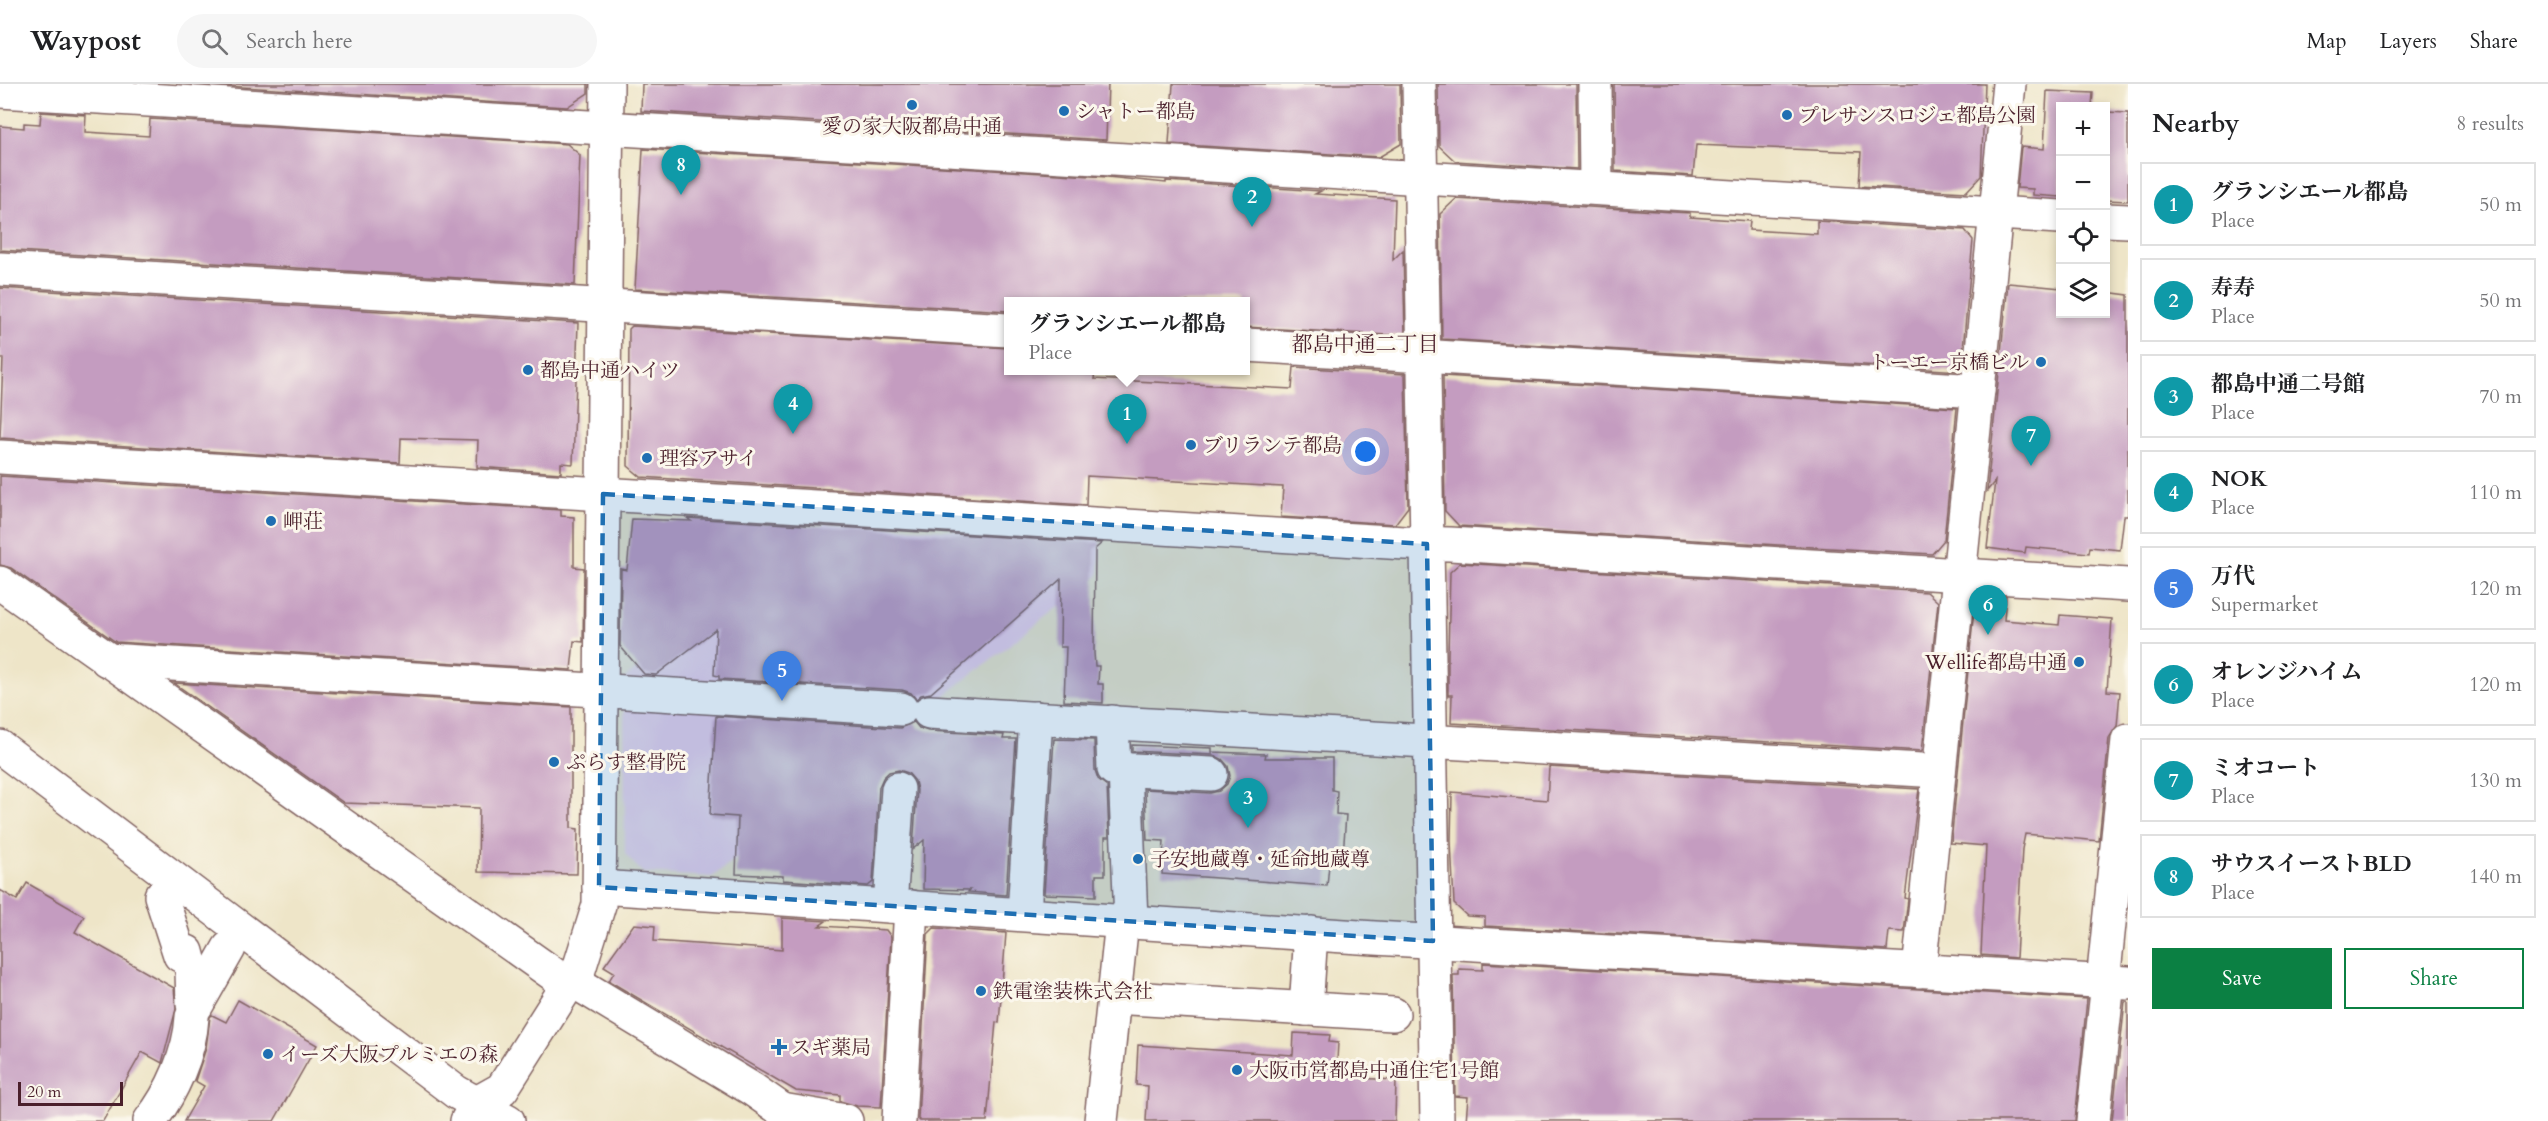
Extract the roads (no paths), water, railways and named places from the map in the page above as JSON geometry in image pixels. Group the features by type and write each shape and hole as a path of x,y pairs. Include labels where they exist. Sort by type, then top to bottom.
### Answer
{"street":[{"path":"472,1112 502,1089 564,991 575,982 599,896 607,84"},
{"path":"1419,84 1437,1121"},
{"path":"1595,84 1596,188"},
{"path":"1919,970 2009,84"},
{"path":"0,91 2056,217"},
{"path":"2110,220 2128,221"},
{"path":"0,269 1004,330"},
{"path":"1250,345 1978,391"},
{"path":"0,457 2128,585"},
{"path":"0,583 556,976 575,982 752,1089 790,1115 846,1121"},
{"path":"107,660 1939,771"},
{"path":"1024,914 1036,718"},
{"path":"1113,722 1114,769 1211,774"},
{"path":"2093,1121 2113,982 2128,740"},
{"path":"0,747 456,1092 472,1112 508,1121"},
{"path":"1101,1121 1113,997 1126,921 1125,770"},
{"path":"898,789 899,1121"},
{"path":"150,1121 167,1095 177,1072 186,1049 194,1009 191,962 187,952 180,955 160,896"},
{"path":"599,896 1024,914 2113,982"},
{"path":"1306,1009 1311,933"},
{"path":"194,1009 229,948"},
{"path":"1113,997 1394,1014"}],"place":[{"name":"愛の家大阪都島中通","path":"912,105"},
{"name":"シャトー都島","path":"1064,111"},
{"name":"プレサンスロジェ都島公園","path":"1787,115"},
{"name":"サウスイーストBLD","path":"681,195"},
{"name":"寿寿","path":"1252,227"},
{"name":"トーエー京橋ビル","path":"2041,362"},
{"name":"都島中通ハイツ","path":"528,370"},
{"name":"NOK","path":"793,434"},
{"name":"グランシエール都島","path":"1127,444"},
{"name":"ブリランテ都島","path":"1191,445"},
{"name":"理容アサイ","path":"647,458"},
{"name":"ミオコート","path":"2031,466"},
{"name":"岬荘","path":"271,521"},
{"name":"オレンジハイム","path":"1988,635"},
{"name":"Wellife都島中通","path":"2079,662"},
{"name":"万代","path":"782,701"},
{"name":"ぷらす整骨院","path":"554,762"},
{"name":"都島中通二号館","path":"1248,828"},
{"name":"子安地蔵尊・延命地蔵尊","path":"1138,859"},
{"name":"鉄電塗装株式会社","path":"981,991"},
{"name":"スギ薬局","path":"779,1047"},
{"name":"イーズ大阪プルミエの森","path":"268,1054"},
{"name":"大阪市営都島中通住宅1号館","path":"1237,1070"}],"district":[{"name":"都島中通二丁目","path":"1365,344"}]}
